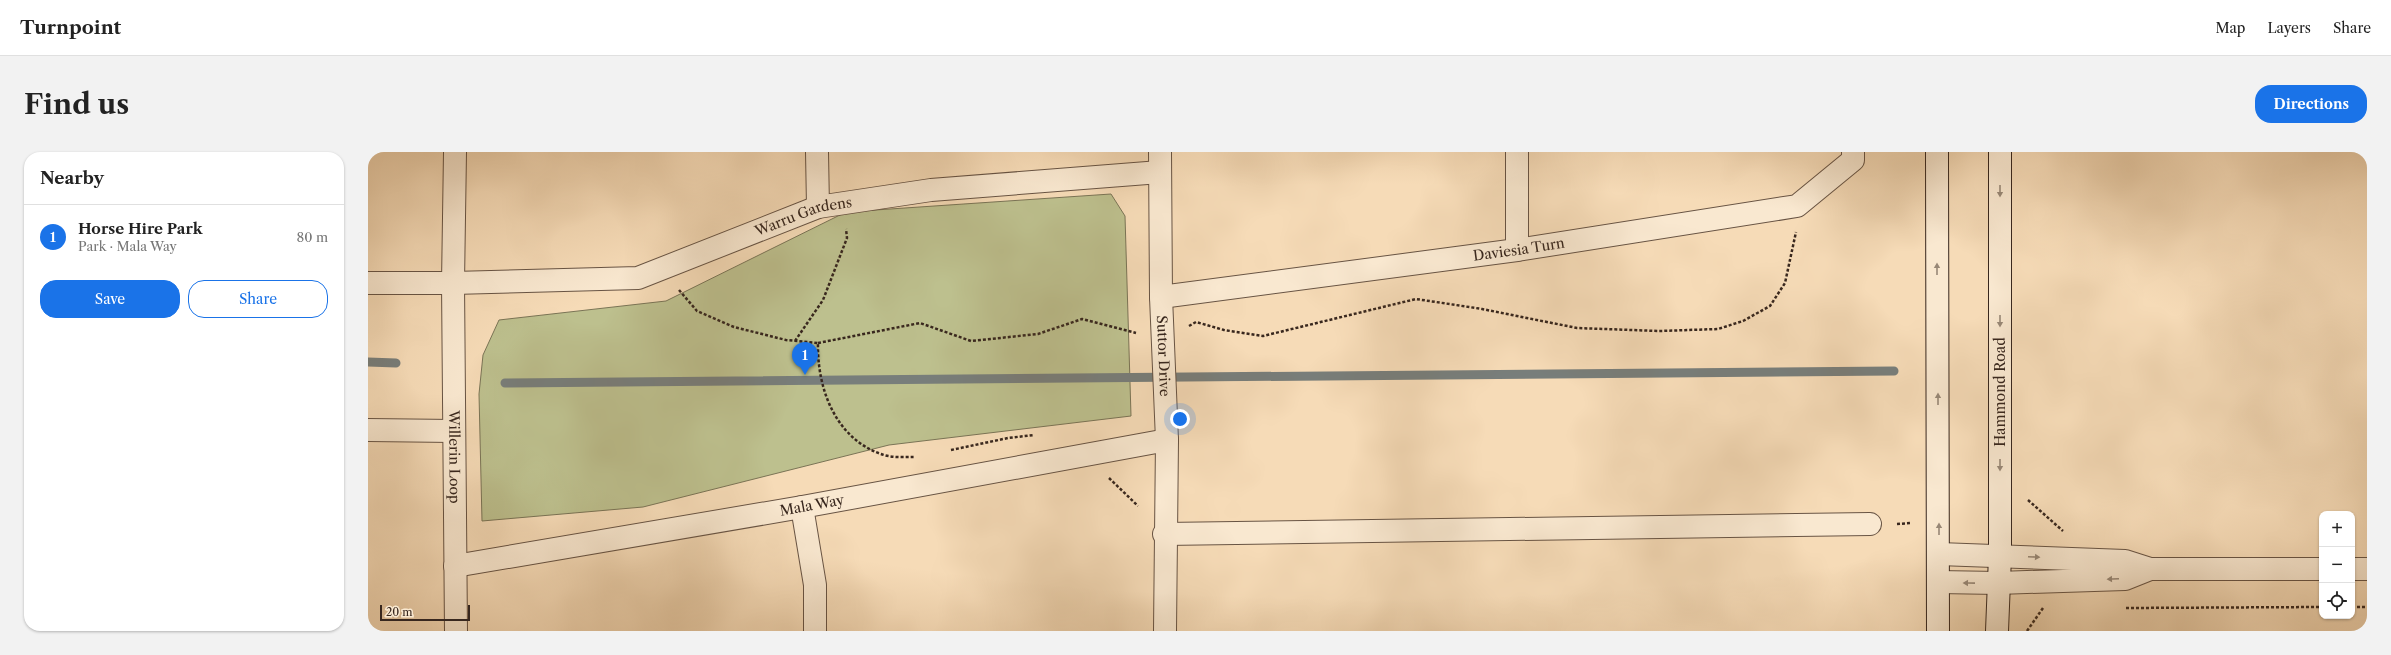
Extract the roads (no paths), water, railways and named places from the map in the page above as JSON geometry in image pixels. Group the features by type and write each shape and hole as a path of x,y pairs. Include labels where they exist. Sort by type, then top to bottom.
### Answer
{"street":[{"name":"Willerin Loop","path":"455,152 453,283 456,631"},
{"path":"817,152 818,207"},
{"path":"1517,152 1517,250"},
{"name":"Daviesia Turn","path":"1161,297 1517,250 1797,206 1853,160 1853,152"},
{"path":"1937,152 1938,631"},
{"name":"Hammond Road","path":"1997,631 2000,556 2000,152"},
{"name":"Warru Gardens","path":"453,283 638,278 818,207 931,190 1160,162"},
{"name":"Suttor Drive","path":"1160,162 1161,297 1164,402 1167,440 1164,534 1164,631"},
{"path":"368,283 453,283"},
{"path":"368,430 454,431"},
{"name":"Mala Way","path":"456,566 802,507 1167,440"},
{"path":"802,507 815,585 815,631"},
{"path":"1164,534 1870,524"},
{"path":"1939,554 2125,561 2150,569 2319,569"},
{"path":"1938,582 1998,583 2125,579 2150,569"},
{"path":"2355,569 2367,569"}],"waterway":[{"path":"368,362 396,363"},
{"path":"505,383 1894,371"}],"place":[{"name":"Horse Hire Park","path":"805,375"}]}
